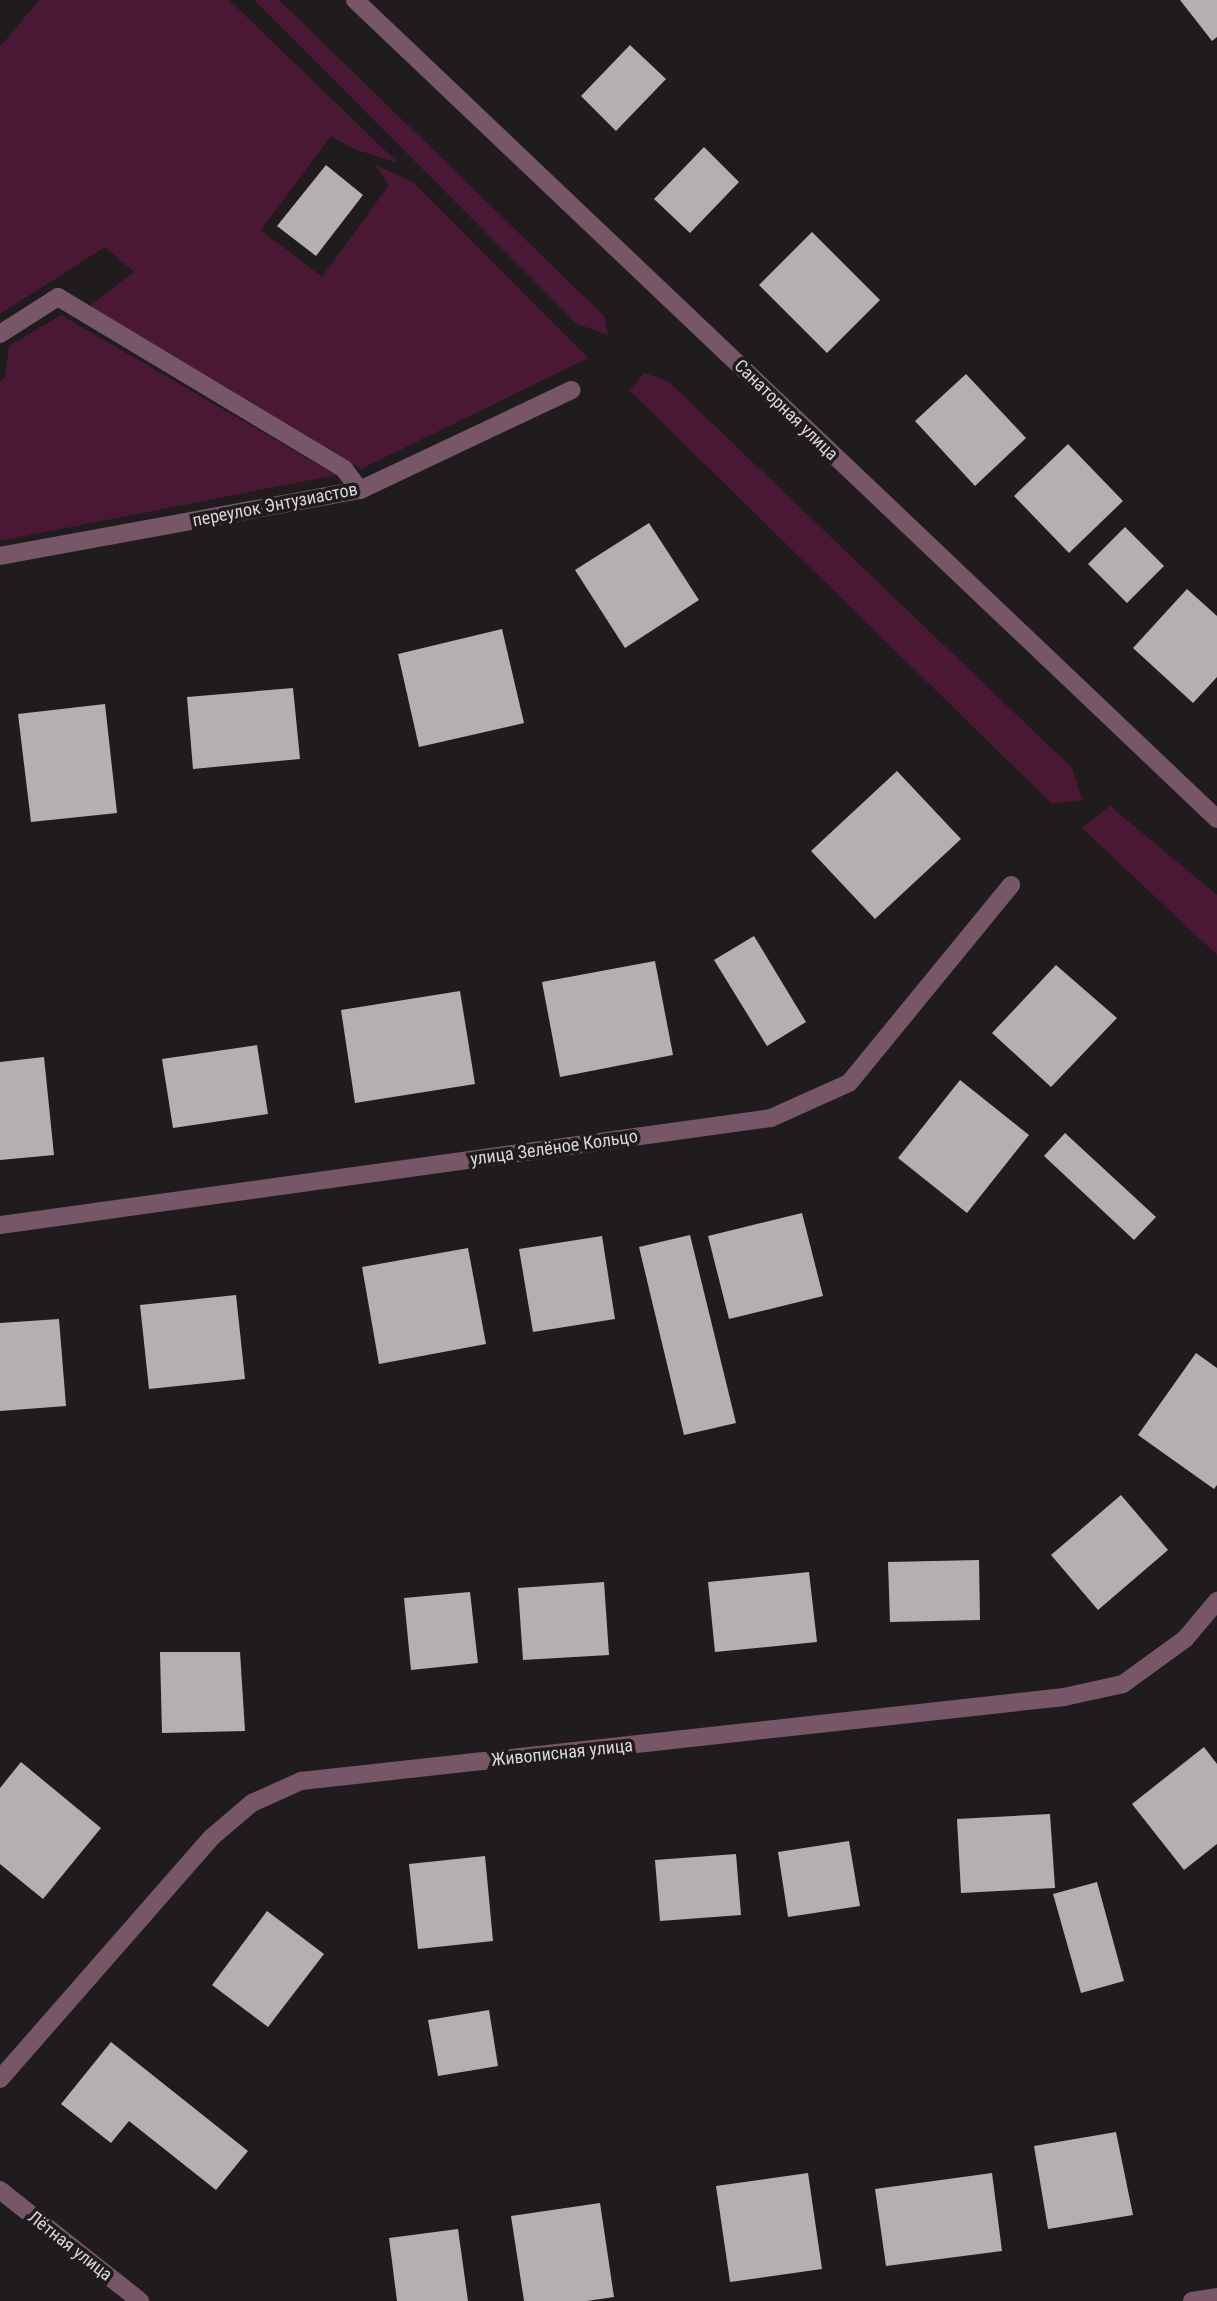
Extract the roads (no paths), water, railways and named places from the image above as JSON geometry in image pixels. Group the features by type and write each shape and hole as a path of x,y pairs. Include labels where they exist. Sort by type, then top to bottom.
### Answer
{"street":[{"name":"Санаторная улица","path":"355,0 1217,819"},
{"path":"0,334 58,297 344,469 360,490"},
{"name":"переулок Энтузиастов","path":"0,556 360,490 572,390"},
{"name":"улица Зелёное Кольцо","path":"0,1225 771,1118 849,1083 1011,885"},
{"name":"Живописная улица","path":"0,2079 212,1837 252,1802 301,1782 1064,1697 1123,1684 1185,1639 1217,1601"},
{"name":"Лётная улица","path":"0,2190 140,2301"},
{"path":"1192,2301 1217,2297"}]}
